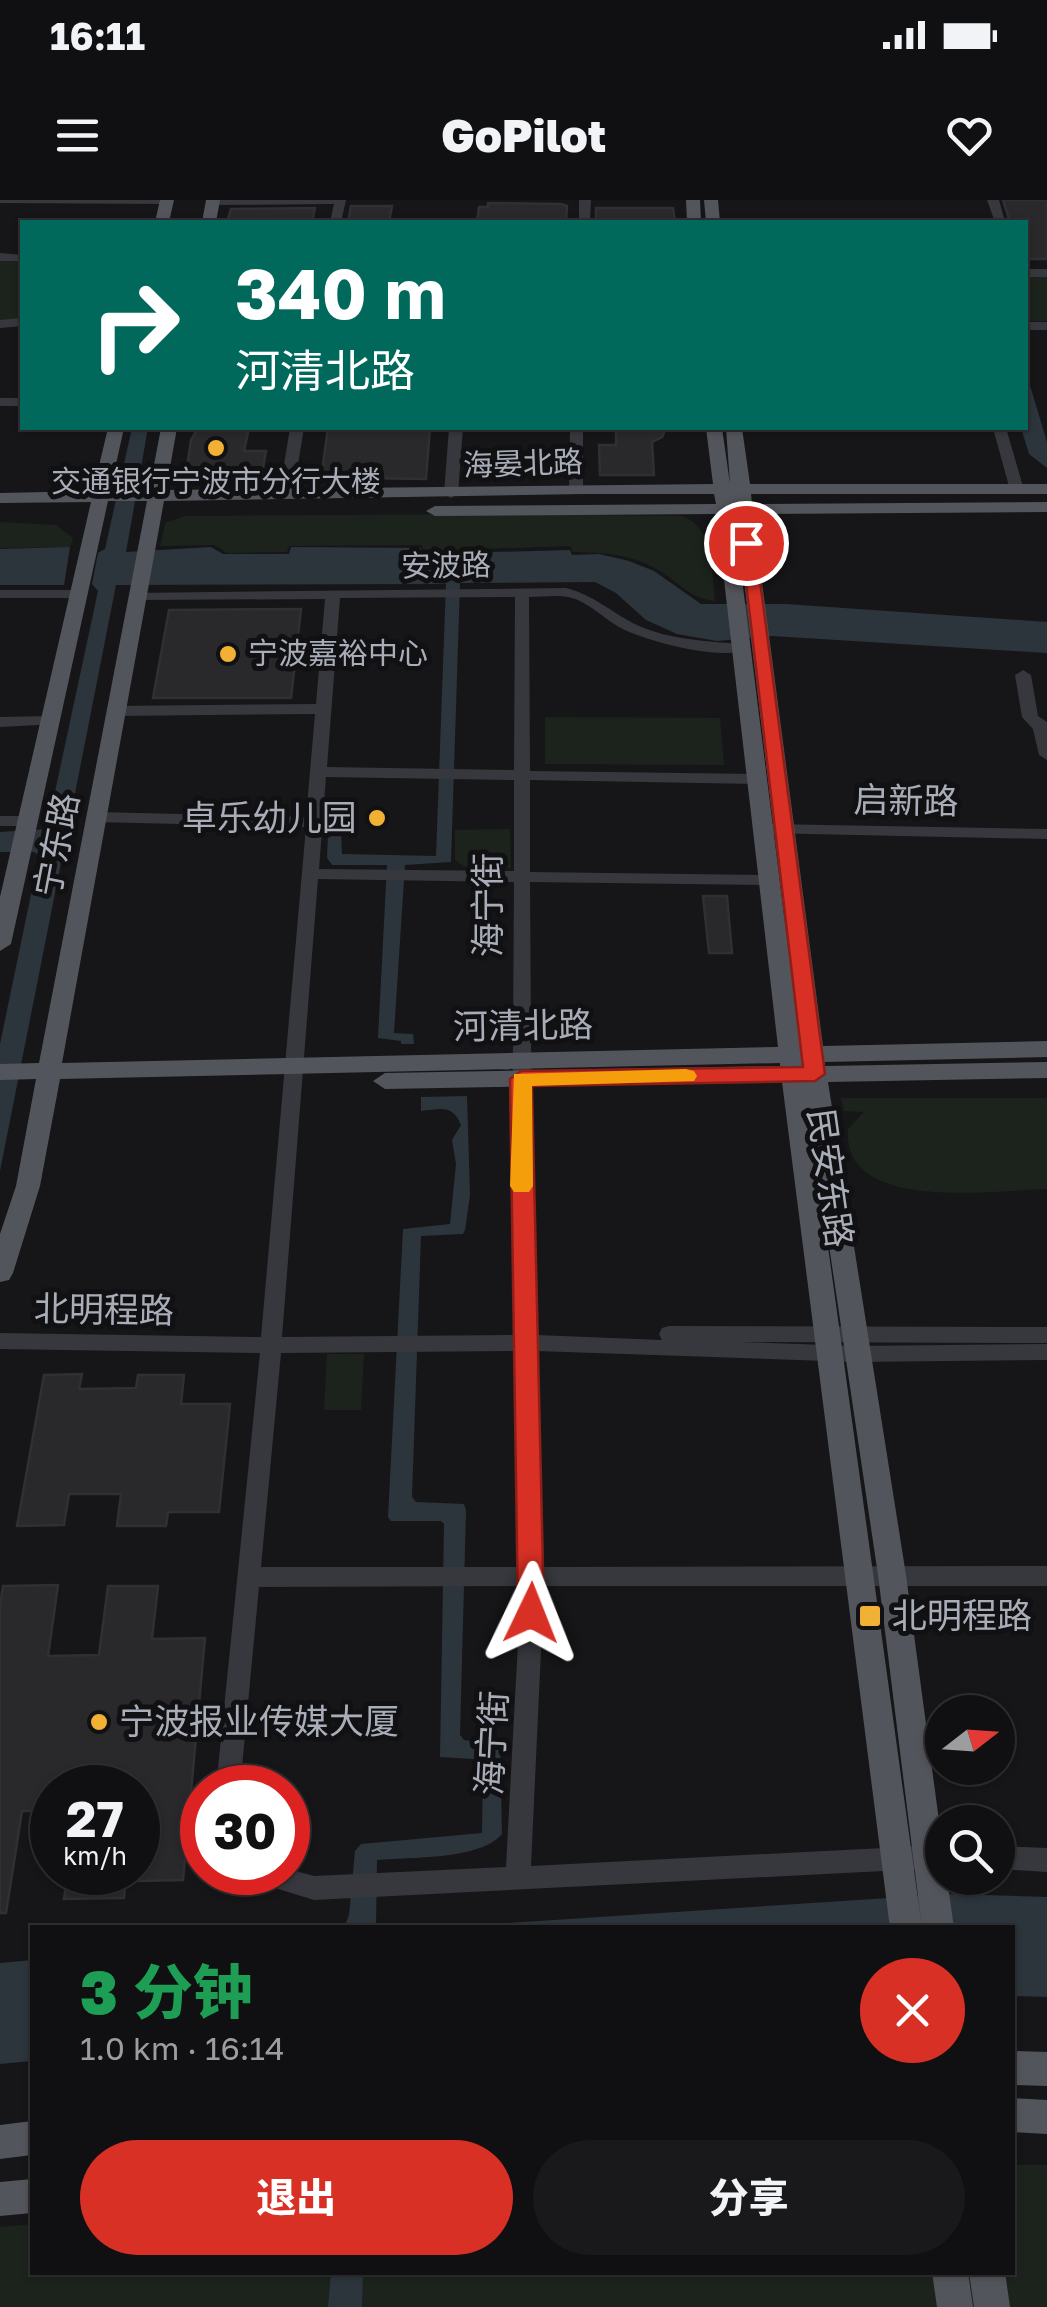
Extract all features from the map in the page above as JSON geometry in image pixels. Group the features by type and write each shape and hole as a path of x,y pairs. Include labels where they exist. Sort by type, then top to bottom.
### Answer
{"main road":[{"name":"宁东路","path":"0,944 116,430"},
{"name":"宁东路","path":"0,1272 28,1186 169,430"},
{"path":"715,430 732,490"},
{"path":"734,430 732,490 746,626"},
{"name":"海晏北路","path":"155,504 292,495 580,490 1031,490"},
{"name":"海晏北路","path":"0,498 99,504 734,510 1047,507"},
{"name":"海晏北路","path":"0,512 99,504"},
{"name":"民安东路","path":"746,626 757,779 773,829 769,880 802,1064"},
{"name":"民安东路","path":"746,626 841,1345 858,1575 906,1925"},
{"name":"河清北路","path":"0,1072 47,1079 802,1064 1047,1049"},
{"name":"河清北路","path":"802,1064 1047,1070"},
{"name":"河清北路","path":"0,1088 47,1079"},
{"name":"民安东路","path":"841,1345 892,1575 927,1805"},
{"name":"民安东路","path":"933,1895 938,1925"},
{"path":"1015,2068 1047,2069"},
{"path":"1015,2116 1047,2117"},
{"path":"0,2142 30,2138"},
{"path":"0,2200 30,2196"},
{"path":"950,2275 955,2307"},
{"path":"987,2275 992,2307"}],"street":[{"path":"0,211 3,200 167,200"},
{"path":"212,201 335,200"},
{"path":"292,495 297,430"},
{"path":"292,495 307,430"},
{"path":"450,494 456,430"},
{"path":"576,430 580,490"},
{"path":"580,490 586,430"},
{"path":"1000,430 1031,490"},
{"path":"1012,430 1031,490"},
{"path":"0,594 82,587"},
{"name":"安波路","path":"138,590 576,594 601,604 626,625 691,644 746,626"},
{"name":"海宁街","path":"518,1876 533,1575 521,1070 522,592"},
{"path":"230,1765 271,1339 333,594"},
{"path":"1023,675 1030,717 1044,727 1047,755"},
{"path":"115,711 323,709"},
{"path":"0,722 51,722"},
{"path":"318,772 757,779"},
{"path":"95,818 314,822"},
{"path":"0,821 28,820"},
{"name":"启新路","path":"773,829 1047,834"},
{"path":"309,874 769,880"},
{"name":"北明程路","path":"0,1332 271,1339"},
{"name":"北明程路","path":"841,1345 1047,1335"},
{"name":"北明程路","path":"0,1341 526,1338 1047,1352"},
{"path":"248,1577 1047,1576"},
{"path":"1015,1859 1047,1860"},
{"path":"310,1887 518,1876 897,1870 925,1860"}],"shaded area":[{"path":"0,260 20,261 20,320 0,322"},
{"path":"1028,275 1047,275 1047,321 1028,321"},
{"path":"1028,379 1047,442 1047,468 1029,454 1022,430 1028,430"},
{"path":"132,430 148,430 126,552 211,547 223,554 289,554 291,547 421,548 422,554 570,550 572,555 599,554 654,571 701,604 786,604 1047,622 1047,653 772,636 717,641 677,634 646,620 616,593 595,582 460,583 451,862 405,865 394,1033 413,1034 414,1044 401,1044 378,1038 387,865 332,865 327,858 328,833 341,833 342,854 436,856 446,584 116,585 68,829 74,832 70,851 62,858 0,1171 0,1044 39,856 34,852 0,852 0,832 47,829 98,591 92,584 98,553 105,549"},
{"path":"185,516 683,516 693,522 706,541 715,601 689,592 660,571 631,558 572,552 571,546 423,551 422,545 289,546 287,552 227,553 214,545 160,546 165,523"},
{"path":"0,522 56,525 73,538 70,547 0,548"},
{"path":"70,547 64,585 0,585 0,549"},
{"path":"545,717 720,718 724,765 545,764"},
{"path":"510,829 511,868 468,869 455,860 455,830"},
{"path":"467,1096 470,1195 463,1234 421,1236 412,1497 416,1502 464,1504 466,1510 460,1735 464,1740 500,1745 502,1834 478,1849 462,1853 377,1860 376,1925 345,1925 355,1851 361,1844 482,1833 483,1769 473,1759 440,1757 444,1524 391,1521 388,1517 403,1229 450,1224 456,1164 452,1140 461,1125 450,1111 421,1111 421,1097"},
{"path":"841,1098 1047,1098 1047,1189 959,1193 894,1186 869,1174 853,1156 848,1129 864,1112 844,1111"},
{"path":"327,1354 364,1354 361,1410 324,1410"},
{"path":"935,1895 1047,1897 1047,1997 1015,1996 1015,1925 478,1925"},
{"path":"30,1960 30,2061 0,2064 0,1963"},
{"path":"1015,2165 1047,2165 1047,2307 0,2307 0,2227 30,2224 30,2275 1015,2275"},
{"path":"331,2275 363,2275 362,2307 328,2307"}],"building":[{"path":"1003,200 1047,200 1047,259 1028,259 1028,220 1009,220"},
{"path":"488,203 561,204 567,206 566,220 477,220 479,207 488,207"},
{"path":"351,206 392,206 389,220 348,220"},
{"path":"315,208 312,220 228,220 231,209"},
{"path":"596,208 673,208 675,220 596,220"},
{"name":"交通银行宁波市分行大楼","path":"197,430 249,430 244,451 266,451 263,468 187,467 191,440"},
{"path":"328,430 430,430 426,479 360,478 361,473 322,472"},
{"path":"616,430 665,430 662,437 652,442 654,475 600,475 599,445 616,445"},
{"name":"宁波嘉裕中心","path":"301,609 291,698 153,698 169,610"},
{"path":"703,896 727,896 732,953 709,953"},
{"path":"82,1374 79,1389 136,1388 138,1375 184,1375 181,1404 230,1404 219,1512 168,1512 166,1526 117,1526 121,1494 69,1494 64,1525 17,1526 44,1375"},
{"name":"宁波报业传媒大厦","path":"58,1585 48,1656 99,1655 108,1586 158,1586 152,1639 205,1638 193,1765 180,1765 180,1880 160,1881 160,1765 30,1765 30,1811 22,1811 6,1913 0,1913 3,1586"},
{"path":"65,1895 124,1895 124,1898 64,1899"}],"slow traffic":[{"path":"522,1186 521,1079 686,1076"}],"place":[{"name":"交通银行宁波市分行大楼","path":"216,448"},
{"name":"宁波嘉裕中心","path":"228,654"},
{"name":"卓乐幼儿园","path":"377,818"},
{"name":"北明程路","path":"870,1616"},
{"name":"宁波报业传媒大厦","path":"99,1722"}],"route":[{"path":"531,1613 521,1079 815,1074 746,543"}]}
